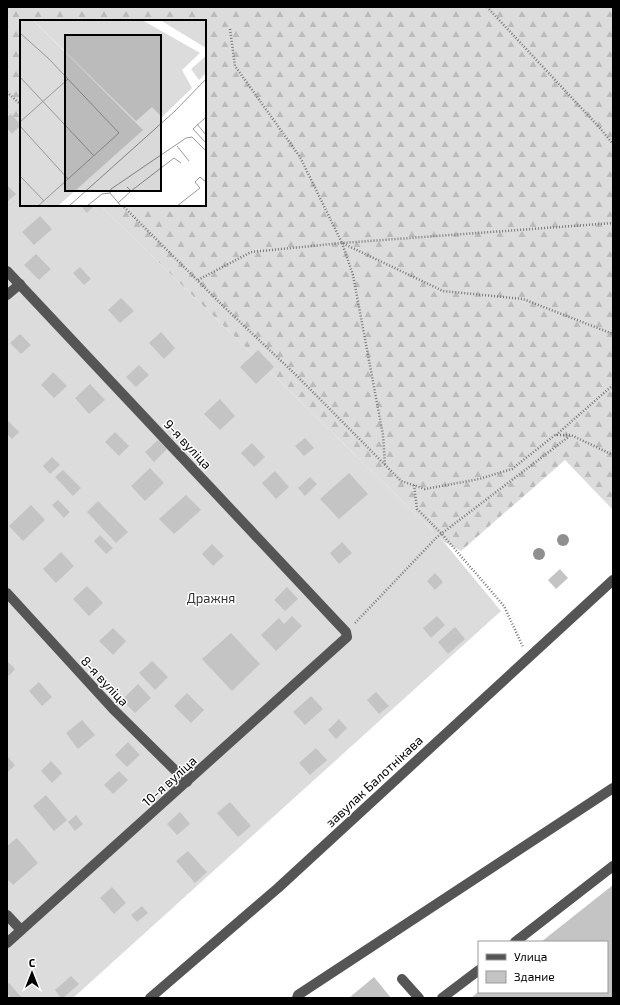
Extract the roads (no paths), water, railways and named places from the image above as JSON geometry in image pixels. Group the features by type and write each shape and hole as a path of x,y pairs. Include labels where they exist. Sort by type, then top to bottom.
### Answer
{"street":[{"name":"9-я вуліца","path":"7,270 346,634"},
{"path":"7,295 20,284"},
{"name":"завулак Балотнікава","path":"150,998 278,888 527,657 613,580"},
{"name":"8-я вуліца","path":"7,593 112,709 187,782"},
{"name":"10-я вуліца","path":"7,943 187,782 346,634"},
{"path":"297,998 298,995 613,788"},
{"path":"516,941 613,866"},
{"path":"7,914 21,930"},
{"path":"442,998 478,971"},
{"path":"402,979 419,998"}],"park label":[{"name":"Дражня","path":"211,598"}]}
